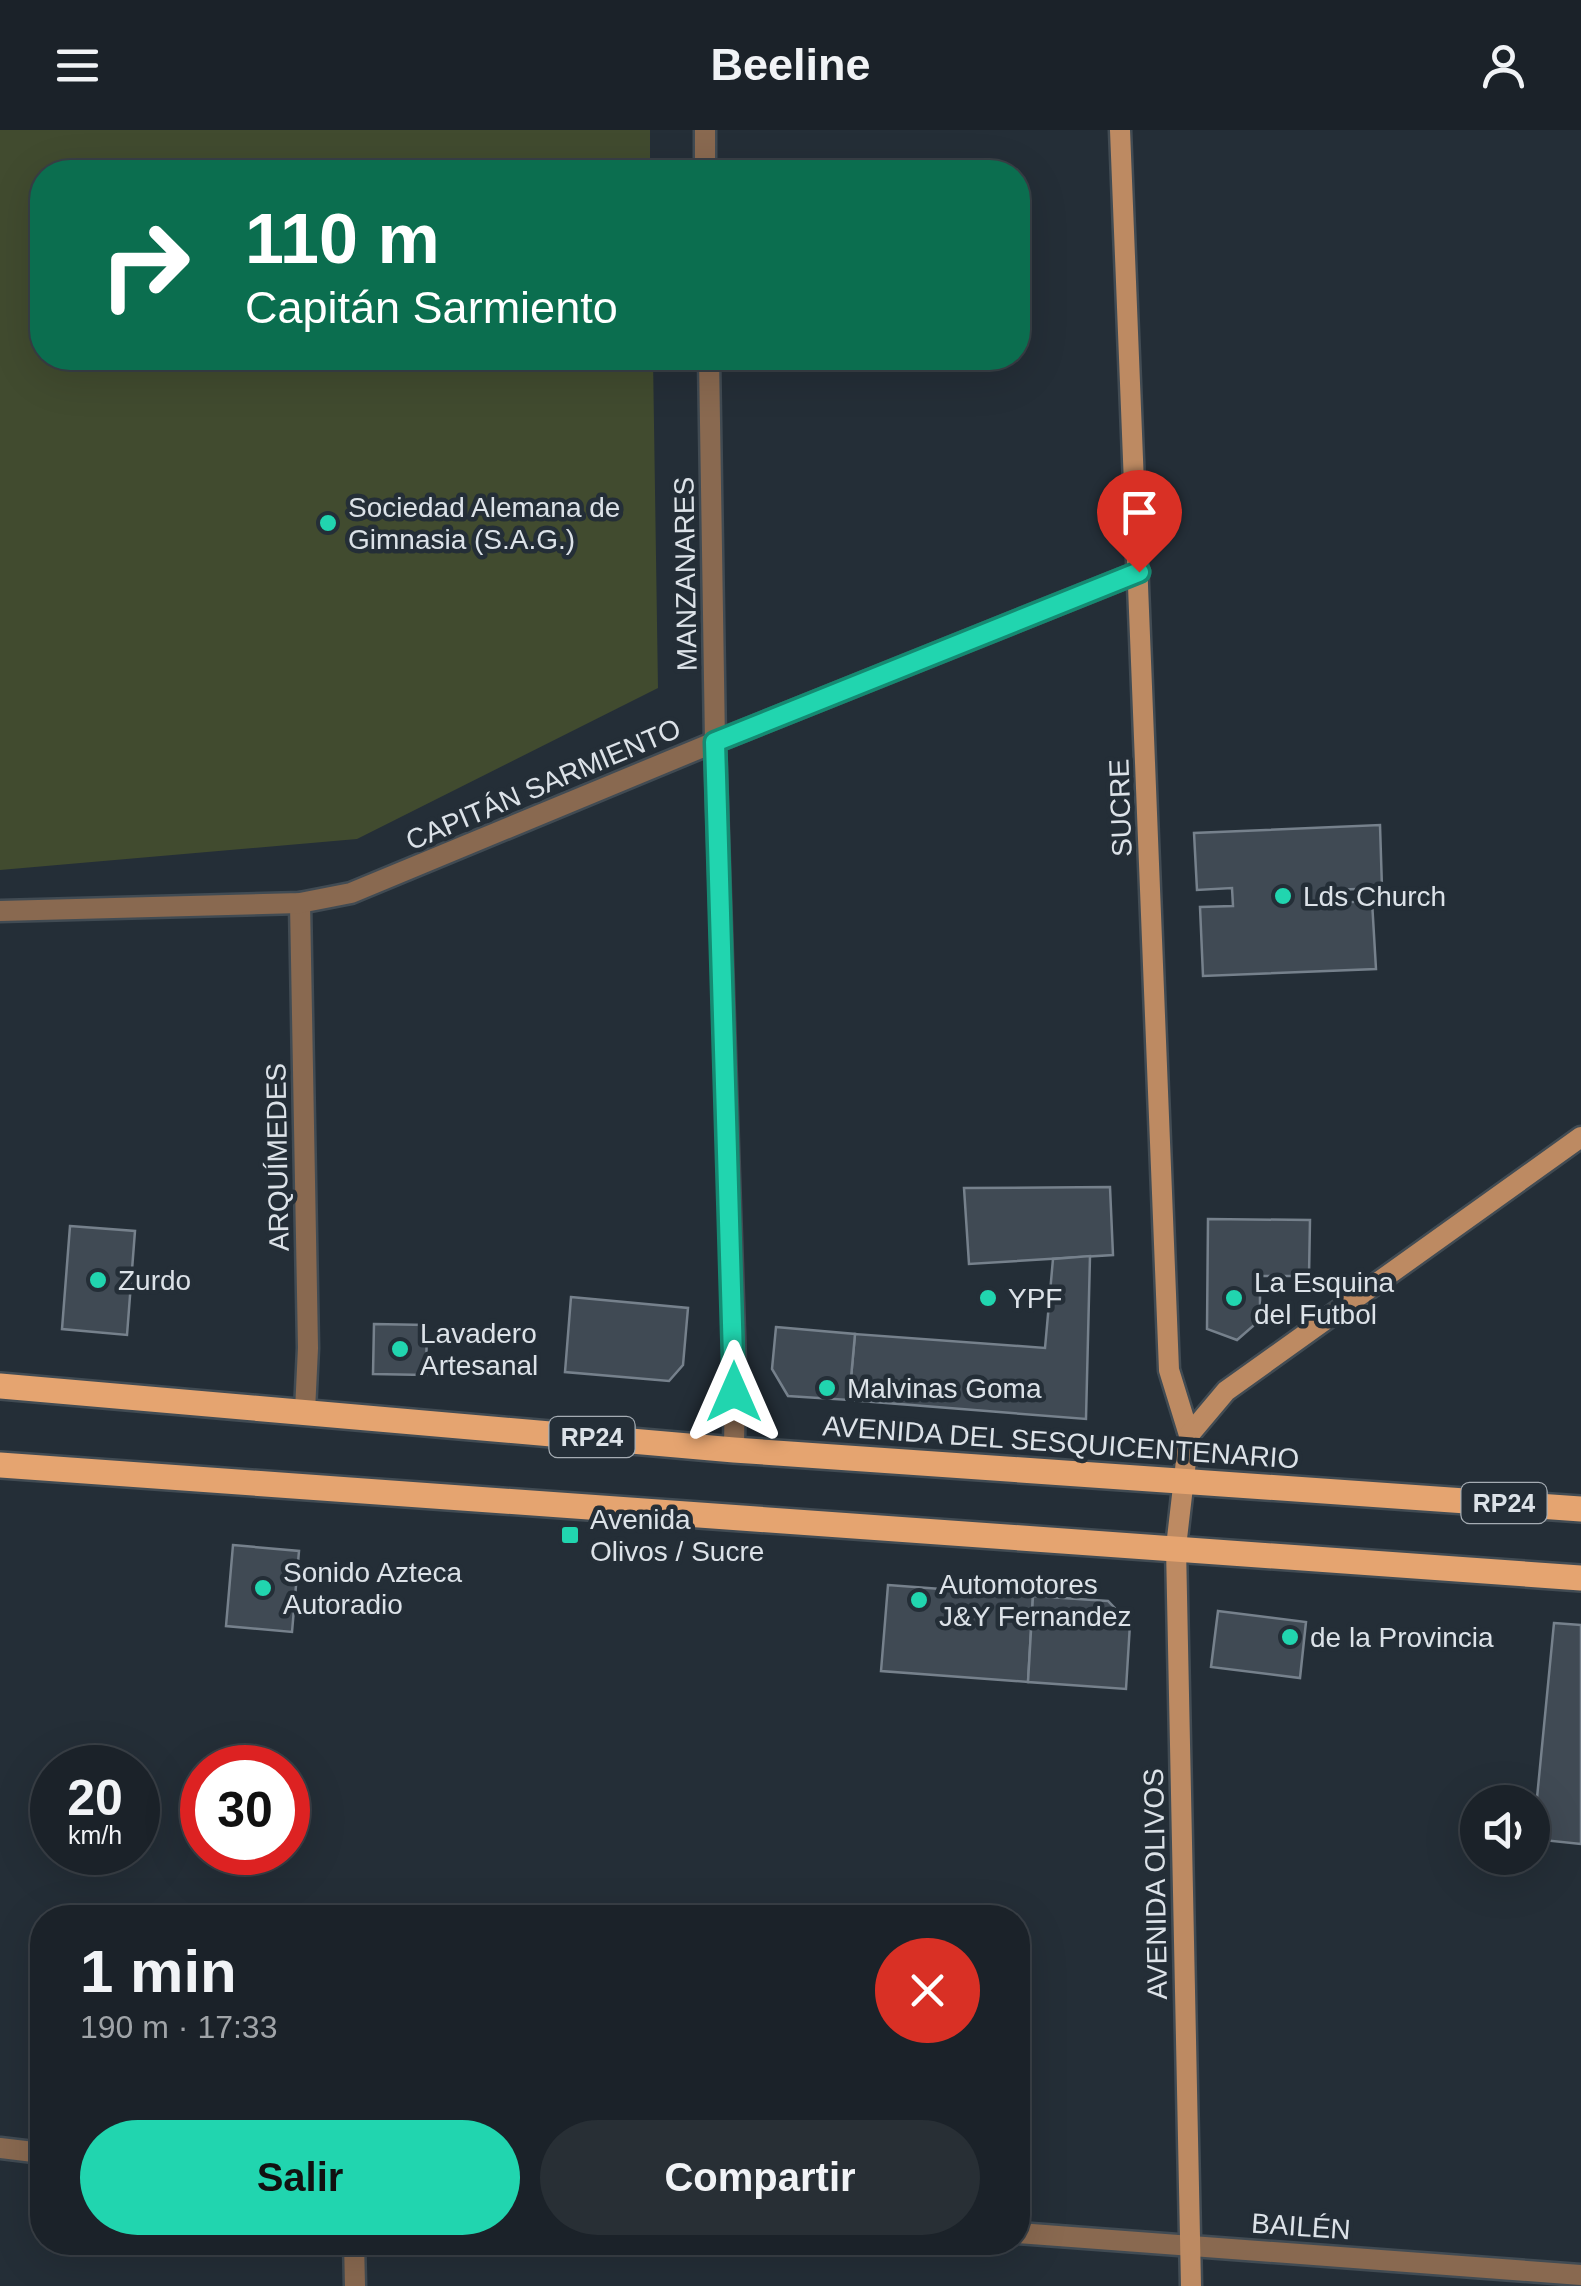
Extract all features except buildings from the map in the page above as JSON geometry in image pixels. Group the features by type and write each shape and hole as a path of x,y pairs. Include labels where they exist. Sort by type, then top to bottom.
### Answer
{"main road":[{"name":"AVENIDA DEL SESQUICENTENARIO","path":"0,1386 734,1450 1581,1509"},
{"path":"0,1465 1581,1578"}],"street":[{"path":"704,130 705,160"},
{"name":"SUCRE","path":"1120,130 1169,1370 1188,1435 1185,1481"},
{"name":"MANZANARES","path":"708,370 734,1450"},
{"name":"CAPITÁN SARMIENTO","path":"0,911 300,903 351,893 1139,572"},
{"name":"ARQUÍMEDES","path":"300,903 308,1348 304,1411"},
{"path":"1188,1435 1226,1391 1581,1137"},
{"name":"AVENIDA OLIVOS","path":"1185,1481 1176,1547 1191,2286"},
{"path":"0,2148 30,2152"},
{"name":"BAILÉN","path":"1030,2235 1581,2274"},
{"path":"354,2255 355,2286"}],"green space":[{"name":"Sociedad Alemana de Gimnasia (S.A.G.)","path":"0,130 650,130 650,160 30,160 30,370 653,370 658,688 357,839 0,870"}],"place":[{"name":"Sociedad Alemana de Gimnasia (S.A.G.)","path":"328,523"},
{"name":"Lds Church","path":"1283,896"},
{"name":"Zurdo","path":"98,1280"},
{"name":"YPF","path":"988,1298"},
{"name":"La Esquina del Futbol","path":"1234,1298"},
{"name":"Lavadero Artesanal","path":"400,1349"},
{"name":"Malvinas Goma","path":"827,1388"},
{"name":"Avenida Olivos / Sucre","path":"570,1535"},
{"name":"Sonido Azteca Autoradio","path":"263,1588"},
{"name":"Automotores J&Y Fernandez","path":"919,1600"},
{"name":"de la Provincia","path":"1290,1637"}],"route":[{"path":"734,1392 715,742 1139,572"}]}
